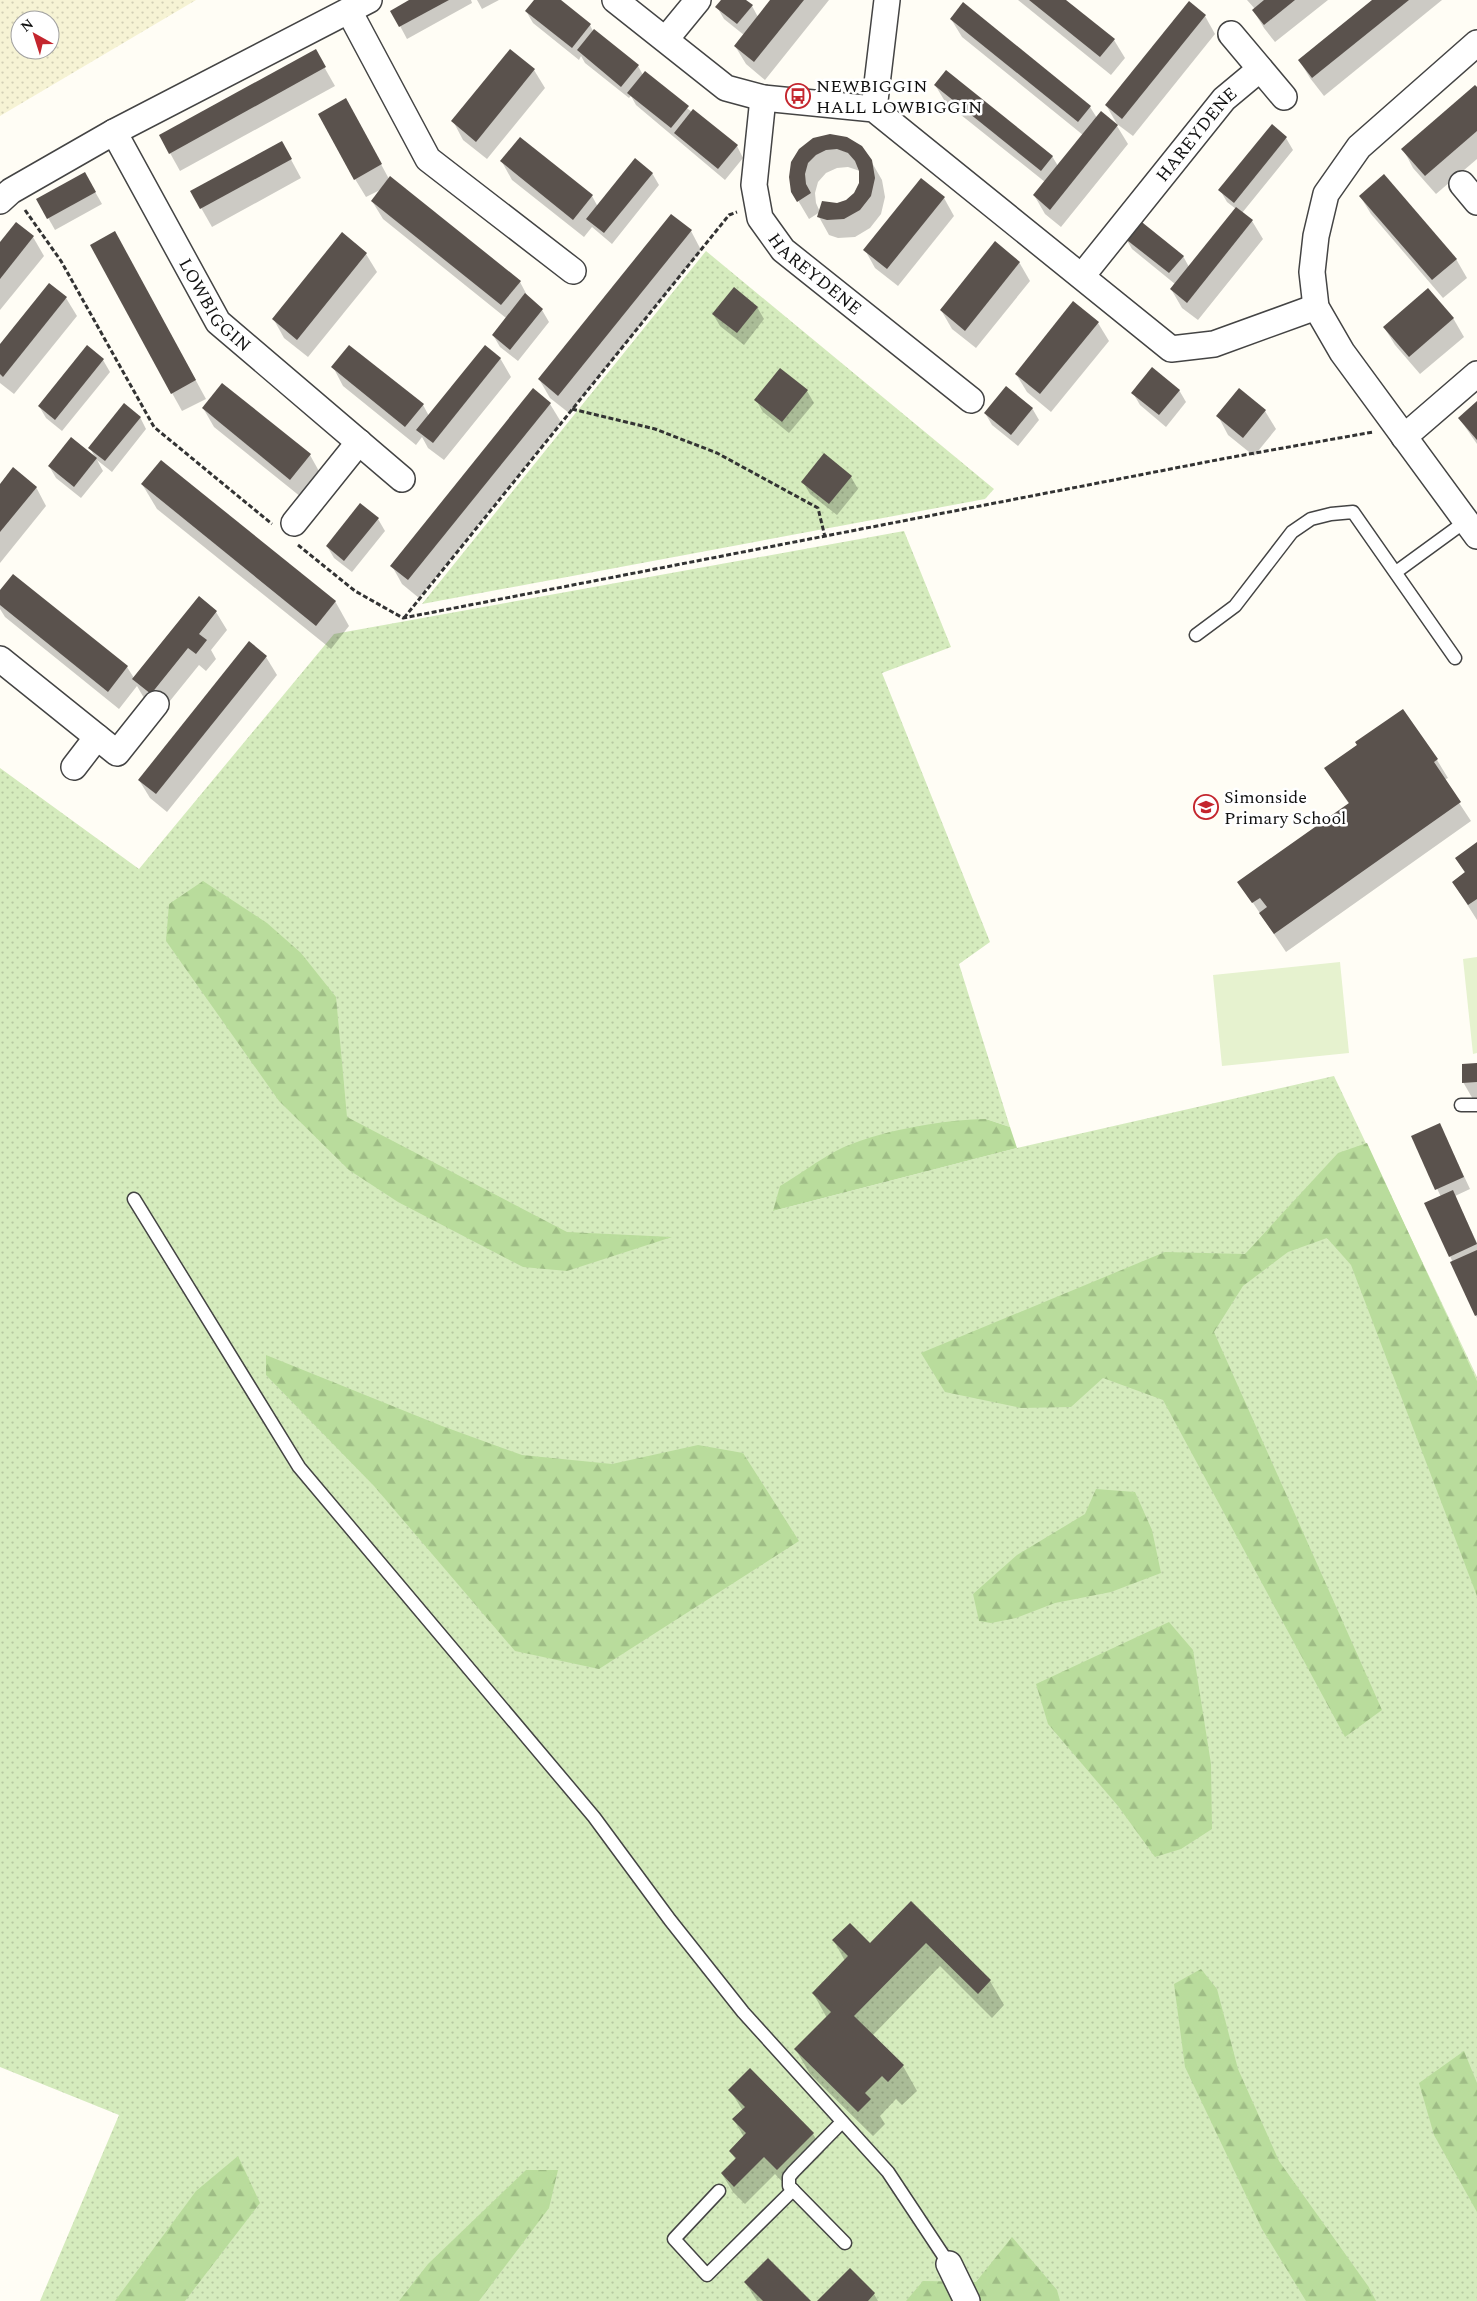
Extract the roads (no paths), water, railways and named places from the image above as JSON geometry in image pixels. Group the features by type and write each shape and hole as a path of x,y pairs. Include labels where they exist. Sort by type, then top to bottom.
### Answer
{"street":[{"path":"616,0 726,88 763,98 874,109 1171,349 1214,344 1316,308"},
{"path":"666,39 698,0"},
{"path":"874,109 887,0"},
{"path":"6,196 114,132 358,6 428,159 573,271"},
{"path":"1231,34 1284,97"},
{"path":"1472,529 1342,352 1316,308 1312,272 1316,236 1326,194 1359,147 1477,43"},
{"name":"HAREYDENE","path":"1082,276 1224,100 1260,69"},
{"name":"HAREYDENE","path":"763,98 754,185 760,218 783,250 970,400"},
{"name":"LOWBIGGIN","path":"114,132 218,322 402,479"},
{"path":"1397,428 1477,374"},
{"path":"289,531 359,442"},
{"path":"0,659 117,753 156,704"},
{"path":"74,767 97,737"},
{"path":"949,2264 967,2301"}],"lane":[{"path":"1196,635 1236,606 1292,532 1311,519 1331,514 1354,512 1455,658"},
{"path":"1396,572 1472,529"},
{"path":"1461,1105 1477,1105"},
{"path":"134,1199 299,1467 594,1817 670,1920 742,2012 888,2172 949,2264"},
{"path":"842,2122 790,2177 789,2186 845,2243"},
{"path":"719,2191 674,2239 707,2275 793,2190"}],"place":[{"name":"NEWBIGGIN HALL LOWBIGGIN","path":"798,96"},
{"name":"Simonside Primary School","path":"1206,807"}]}
